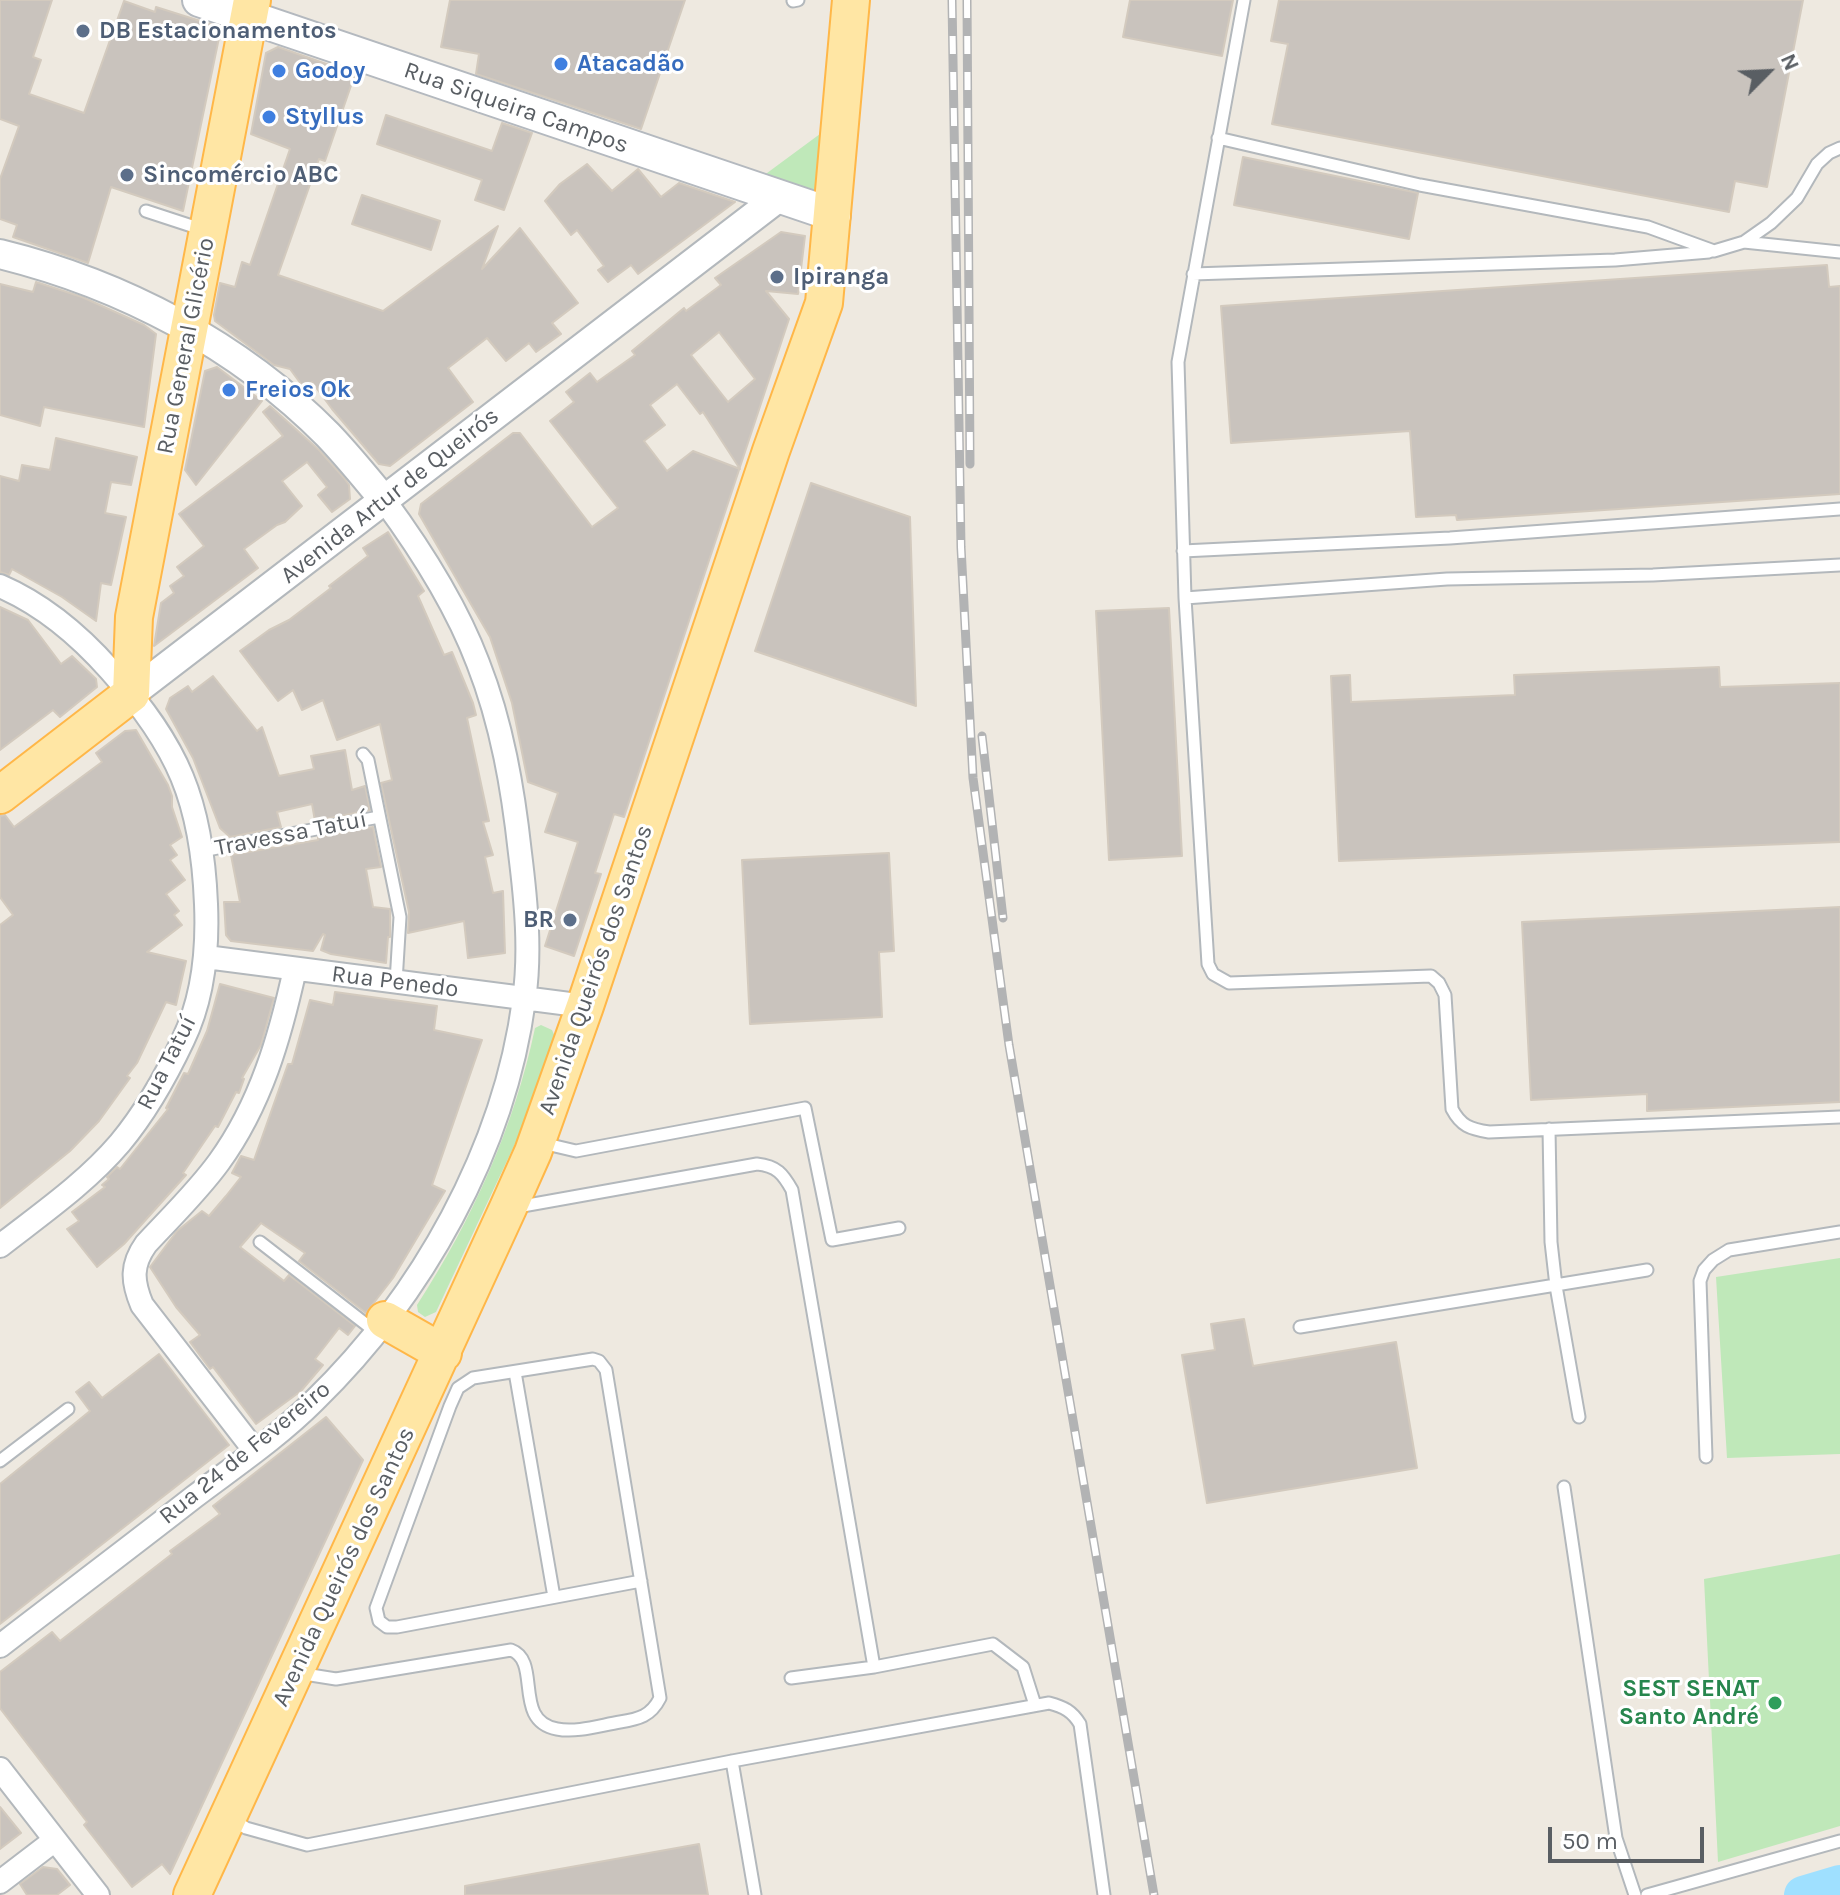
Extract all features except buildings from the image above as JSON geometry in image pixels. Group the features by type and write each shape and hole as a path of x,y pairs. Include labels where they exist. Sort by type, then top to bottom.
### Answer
{"main road":[{"name":"Rua Siqueira Campos","path":"199,0 251,9 641,142 779,197 834,215"},
{"name":"Avenida Queirós dos Santos","path":"192,1895 508,1208 536,1142 585,1006 771,451 824,303 851,0"},
{"name":"Rua General Glicério","path":"131,694 134,617 251,9"},
{"name":"Avenida Artur de Queirós","path":"0,795 131,694"},
{"path":"380,1326 443,1353"}],"street":[{"name":"Avenida Artur de Queirós","path":"131,694 779,197"},
{"path":"0,254 86,280 145,305 216,345 302,411 329,436 384,500"},
{"name":"Rua 24 de Fevereiro","path":"0,1646 313,1403 380,1326 429,1260 477,1170 510,1065 525,999 527,959 523,878 505,754 478,661 420,551 384,500"},
{"name":"Rua Tatuí","path":"0,586 58,620 100,659 152,719 174,758 192,804 202,851 207,915 206,957 198,999 185,1037 137,1122 97,1166 0,1245"},
{"name":"Rua Penedo","path":"206,957 585,1006"},
{"path":"255,1451 142,1305 133,1277 136,1257 219,1162 247,1117 274,1053 295,969"},
{"path":"0,1769 98,1895"},
{"path":"0,1882 55,1840"}],"lane":[{"path":"1244,0 1178,362 1185,598 1208,964 1213,974 1229,983 1431,976 1445,995 1452,1109 1459,1122 1472,1129 1489,1132 1840,1117"},
{"path":"1218,138 1420,185 1648,227 1714,251"},
{"path":"1193,274 1615,260 1714,251 1744,242 1771,223 1797,198 1817,164 1840,148"},
{"path":"146,211 208,232"},
{"path":"1744,242 1840,252"},
{"path":"1183,551 1450,538 1840,509"},
{"path":"1185,598 1447,579 1653,575 1840,565"},
{"path":"363,754 368,760 400,917 396,982"},
{"name":"Travessa Tatuí","path":"202,851 379,817"},
{"path":"536,1142 576,1151 805,1108 832,1240 899,1228"},
{"path":"1549,1129 1551,1242 1579,1417"},
{"path":"508,1208 757,1164 770,1165 782,1172 792,1190 874,1667"},
{"path":"1706,1457 1700,1281 1704,1270 1729,1250 1840,1232"},
{"path":"260,1242 380,1326"},
{"path":"1300,1327 1647,1270"},
{"path":"295,1673 336,1679 511,1650 516,1651 524,1661 531,1706 536,1717 554,1729 638,1720 655,1708 660,1698 641,1581 606,1370 593,1359 473,1378 458,1388 450,1406 376,1608 377,1616 387,1627 397,1627 641,1581"},
{"path":"515,1372 554,1597"},
{"path":"0,1461 68,1409"},
{"path":"1564,1487 1616,1838 1635,1895"},
{"path":"791,1678 874,1667 993,1644 1023,1667 1035,1705"},
{"path":"228,1817 246,1828 307,1845 732,1761 1049,1703 1062,1706 1080,1724 1104,1895"},
{"path":"732,1761 755,1895"},
{"path":"1647,1895 1840,1841"}],"green space":[{"path":"824,131 818,193 763,176"},
{"path":"541,1025 552,1030 556,1039 529,1114 436,1312 425,1317 418,1312 417,1305 456,1240 489,1172 515,1102 535,1028"},
{"path":"1840,1258 1840,1454 1727,1458 1716,1277"},
{"name":"SEST SENAT Santo André","path":"1840,1554 1840,1826 1718,1862 1704,1579"}],"waterway":[{"path":"1803,1895 1840,1884"}],"railway":[{"path":"952,0 961,547 973,778 1009,1045 1154,1895"},
{"path":"967,0 970,464"},
{"path":"982,736 1003,918"}],"place":[{"name":"DB Estacionamentos","path":"83,31"},
{"name":"Atacadão","path":"561,64"},
{"name":"Godoy","path":"279,71"},
{"name":"Styllus","path":"269,117"},
{"name":"Sincomércio ABC","path":"127,175"},
{"name":"Ipiranga","path":"777,277"},
{"name":"Freios Ok","path":"229,390"},
{"name":"BR","path":"570,920"},
{"name":"SEST SENAT Santo André","path":"1775,1703"}]}
